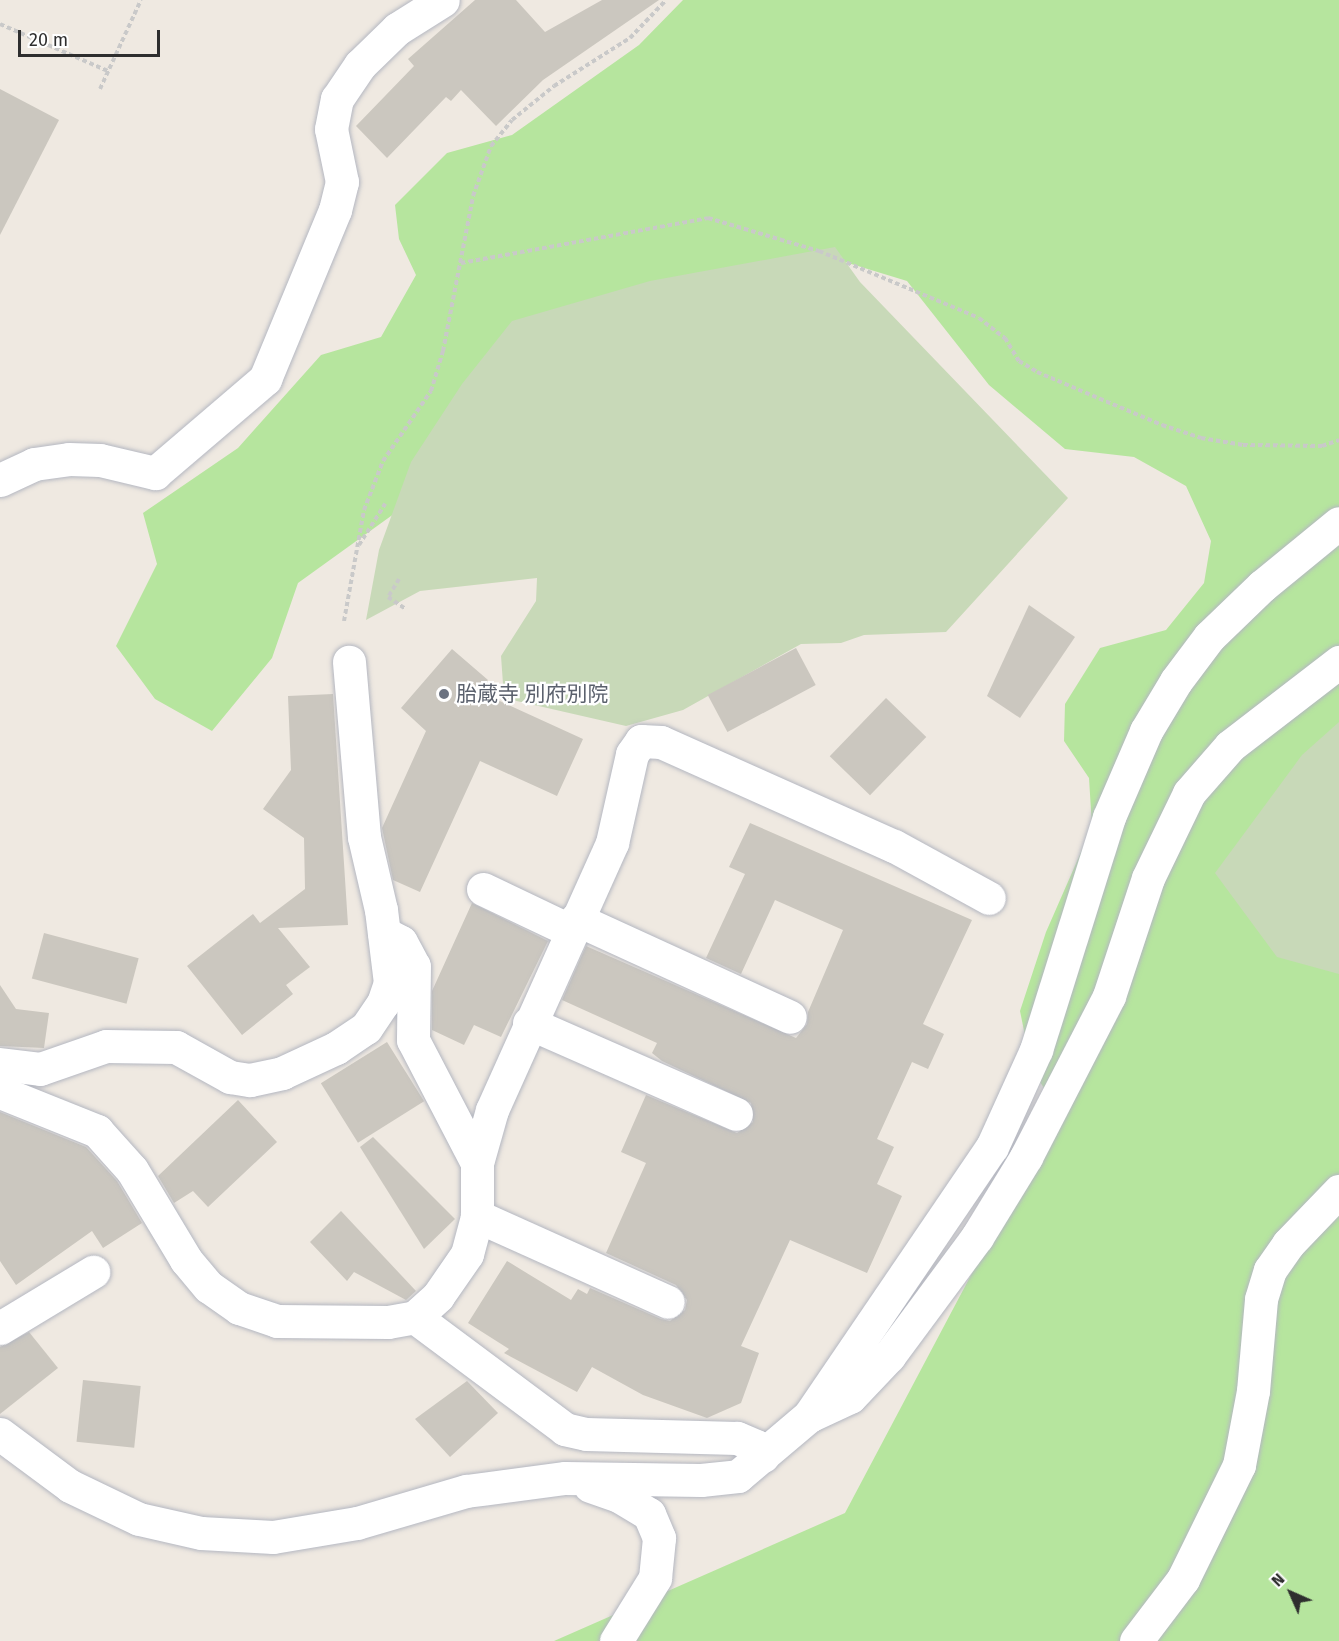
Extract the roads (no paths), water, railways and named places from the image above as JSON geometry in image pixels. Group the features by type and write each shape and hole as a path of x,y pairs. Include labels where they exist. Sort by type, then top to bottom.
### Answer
{"street":[{"path":"0,480 34,464 69,459 100,460 155,473 265,379 275,362 335,210 342,182 331,129 337,99 360,65 397,29 443,0"},
{"path":"0,1434 70,1486 140,1519 201,1533 273,1537 357,1523 466,1491 565,1478 701,1480 738,1476 809,1416 954,1208 1017,1098 1036,1050 1109,817 1146,731 1176,681 1209,638 1262,586 1339,523"},
{"path":"0,1064 39,1069 105,1046 176,1047 230,1077 250,1080 282,1072 336,1048 366,1028 383,1003 390,983 384,933 364,837 350,662"},
{"path":"809,1416 850,1397 889,1356 977,1237 1026,1157 1104,1006 1148,878 1189,793 1230,746 1339,662"},
{"path":"0,1092 97,1131 132,1170 186,1260 209,1287 239,1308 277,1321 388,1322 415,1317 438,1296 467,1254 477,1216 477,1163 492,1110 529,1023 612,843 632,754 641,741 661,742 883,841 988,898"},
{"path":"483,890 574,925 790,1017"},
{"path":"384,933 401,942 414,966 412,1040 477,1163"},
{"path":"529,1023 736,1114"},
{"path":"1136,1641 1183,1579 1239,1465 1253,1391 1261,1299 1270,1270 1288,1244 1339,1191"},
{"path":"477,1216 668,1302"},
{"path":"0,1328 93,1272"},
{"path":"415,1317 565,1429 586,1434 737,1438 756,1446 763,1456"},
{"path":"565,1478 619,1496 649,1514 659,1538 655,1578 616,1641"}],"place":[{"name":"胎蔵寺 別府別院","path":"444,694"}]}
